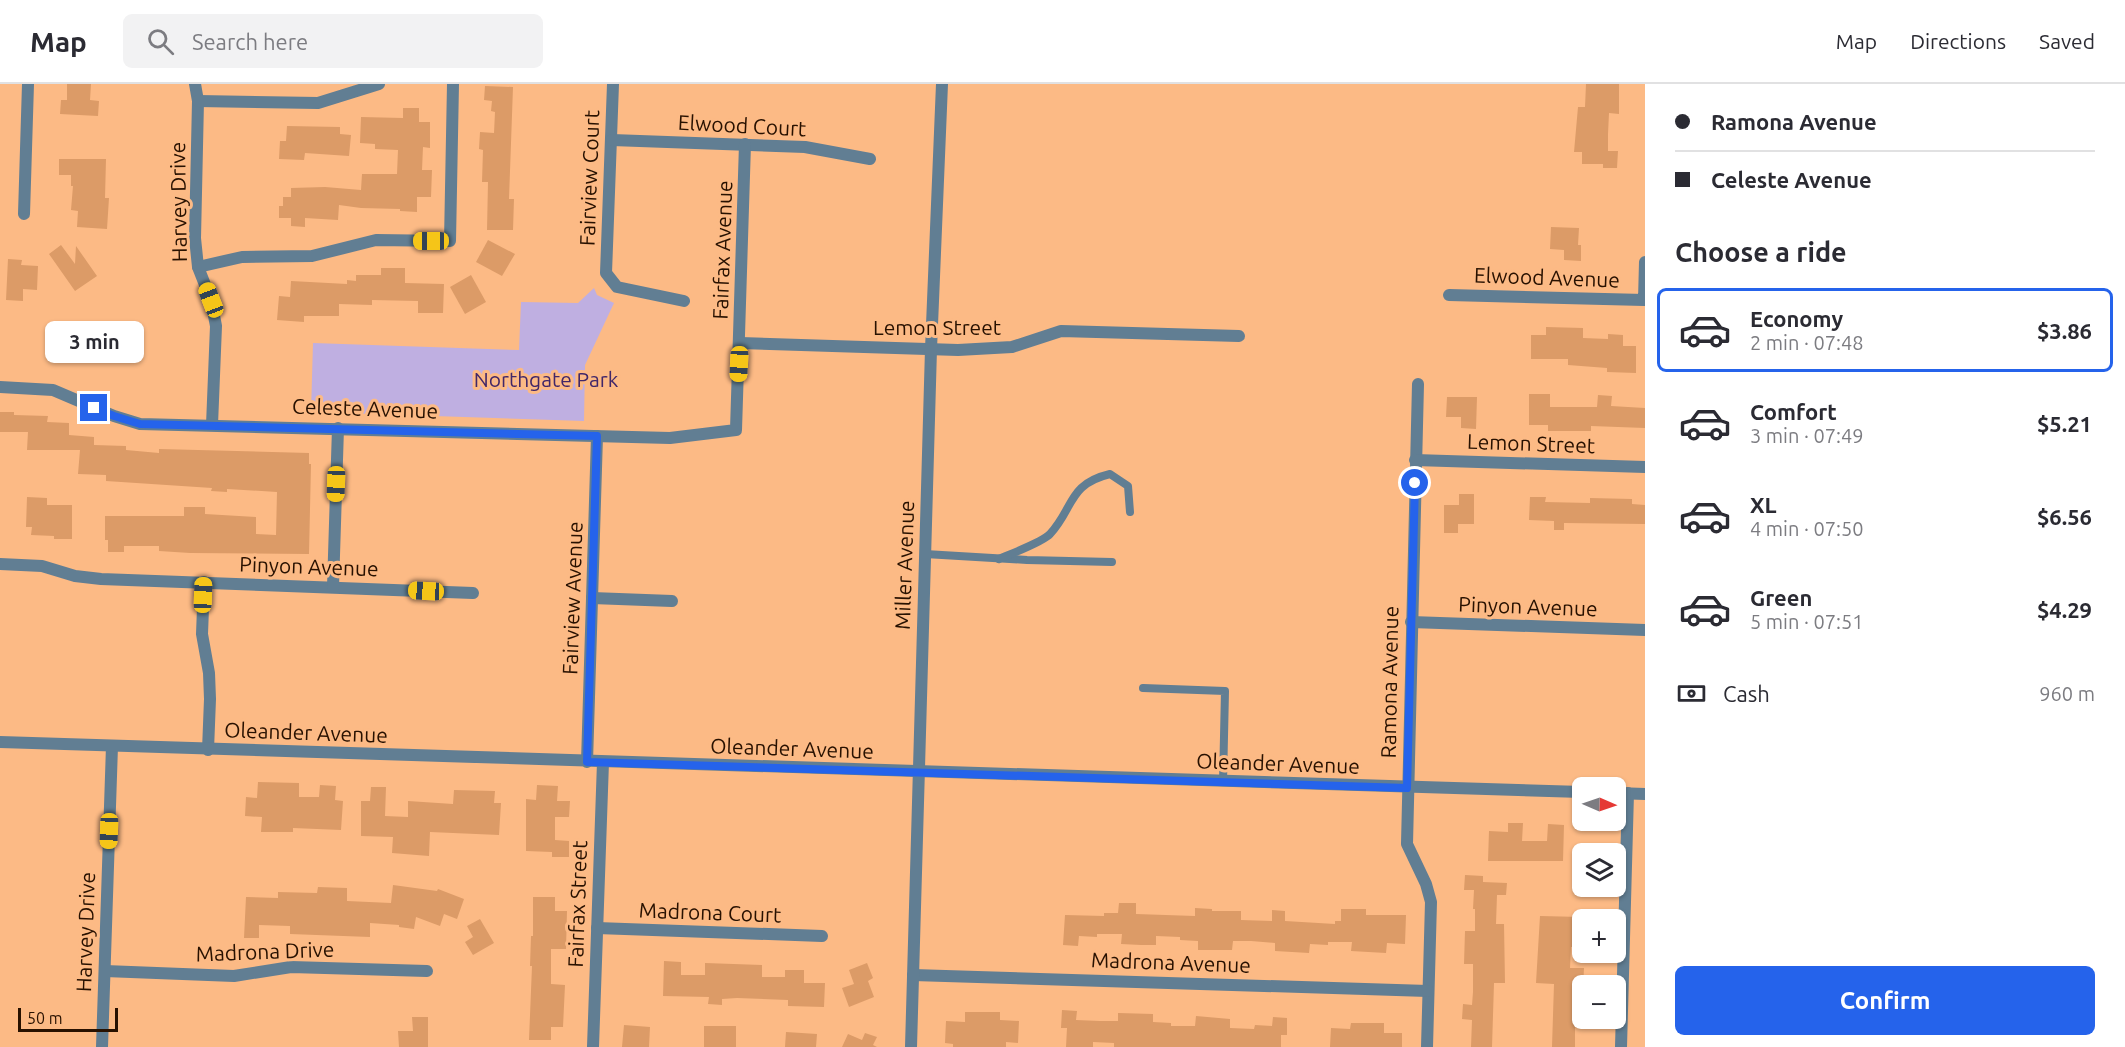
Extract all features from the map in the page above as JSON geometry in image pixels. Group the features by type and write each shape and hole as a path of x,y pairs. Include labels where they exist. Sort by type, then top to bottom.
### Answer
{"street":[{"path":"24,214 28,84"},
{"name":"Harvey Drive","path":"195,84 198,100 195,238 198,267 211,300 216,326 212,424"},
{"path":"198,100 318,103 379,84"},
{"path":"198,267 242,257 312,256 376,240 450,241 453,84"},
{"name":"Fairview Court","path":"613,84 606,273 617,286 684,301"},
{"name":"Miller Avenue","path":"910,1047 931,349 942,84"},
{"name":"Elwood Court","path":"612,140 805,147 870,159"},
{"name":"Fairfax Avenue","path":"736,430 745,144"},
{"path":"1644,300 1645,262"},
{"name":"Elwood Avenue","path":"1449,295 1644,300"},
{"name":"Lemon Street","path":"740,343 958,350 1012,347 1061,331 1239,336"},
{"name":"Ramona Avenue","path":"1418,384 1407,844 1426,884 1431,902 1427,1047"},
{"name":"Celeste Avenue","path":"0,387 52,390 114,416 140,424 212,424 670,438 736,430"},
{"path":"333,588 338,428"},
{"name":"Fairview Avenue","path":"587,762 597,436"},
{"name":"Lemon Street","path":"1415,460 1645,467"},
{"name":"Pinyon Avenue","path":"0,564 42,566 75,576 101,579 473,593"},
{"path":"204,582 202,634 209,673 208,750"},
{"path":"592,598 672,601"},
{"name":"Pinyon Avenue","path":"1411,622 1645,630"},
{"name":"Oleander Avenue","path":"0,742 1572,792"},
{"name":"Harvey Drive","path":"102,1047 112,746"},
{"name":"Fairfax Street","path":"593,1047 603,762"},
{"path":"1626,793 1645,794"},
{"path":"1622,831 1622,1047"},
{"name":"Madrona Court","path":"597,928 822,936"},
{"name":"Madrona Drive","path":"105,971 234,976 291,967 427,970"},
{"name":"Madrona Avenue","path":"913,975 1428,991"}],"lane":[{"path":"999,559 1049,536 1086,482 1098,477 1110,474 1128,486 1130,512"},
{"path":"925,554 999,559 1112,562"},
{"path":"1143,688 1225,691 1223,782"}],"green space":[{"name":"Northgate Park","path":"594,288 597,295 614,303 585,365 584,421 311,412 313,343 519,350 521,302 578,303"}],"building":[{"path":"67,84 91,84 90,100 99,101 98,116 60,114 61,100 67,100"},
{"path":"1586,84 1619,84 1619,114 1609,113 1608,134 1608,151 1618,151 1617,168 1603,168 1603,164 1582,164 1582,152 1574,152 1578,107 1585,107"},
{"path":"485,86 513,87 509,199 514,199 513,230 487,230 488,182 482,182 483,150 479,149 480,132 494,133 495,112 491,111 492,101 484,100"},
{"path":"403,108 419,108 419,122 430,122 430,148 423,147 422,170 432,170 431,197 417,197 417,212 339,205 338,220 305,218 305,227 291,226 291,218 279,218 279,206 283,206 283,197 291,197 291,188 325,187 361,190 362,174 397,174 398,150 375,149 375,144 360,143 361,117 403,118"},
{"path":"287,126 340,127 340,134 351,135 349,156 305,153 304,160 279,159 280,141 286,141"},
{"path":"59,159 106,159 105,198 109,198 107,229 77,227 78,211 71,210 73,186 71,186 71,175 59,175"},
{"path":"1551,227 1579,228 1578,245 1581,245 1581,261 1564,260 1564,250 1550,249"},
{"path":"488,240 515,254 502,276 476,262"},
{"path":"61,245 75,264 76,246 97,276 75,291 49,254"},
{"path":"8,259 22,260 21,265 38,266 37,290 23,289 23,301 6,300"},
{"path":"381,268 405,268 405,283 444,284 443,313 418,313 418,301 372,300 372,305 339,304 339,316 304,316 304,322 277,320 279,296 290,297 291,281 347,284 347,280 356,281 356,275 381,275"},
{"path":"471,275 486,302 465,314 450,287"},
{"path":"1546,327 1583,328 1583,338 1608,339 1608,334 1623,335 1623,346 1636,346 1636,373 1607,372 1607,368 1568,365 1568,359 1531,359 1531,335 1546,335"},
{"path":"1529,394 1550,394 1550,407 1597,407 1598,395 1612,396 1611,406 1645,408 1645,428 1591,426 1591,431 1548,431 1548,425 1529,425"},
{"path":"1447,397 1477,397 1476,429 1461,428 1461,417 1446,417"},
{"path":"0,412 14,412 14,415 48,416 47,422 69,423 69,435 94,437 94,445 126,446 126,450 159,453 159,449 309,453 309,464 311,464 309,554 190,553 159,551 159,546 124,546 124,552 108,552 108,540 105,540 105,516 184,516 184,507 205,507 205,514 256,517 256,534 276,535 277,492 227,489 227,492 211,491 212,488 106,481 106,475 78,474 80,450 27,450 28,432 0,432"},
{"path":"1459,494 1474,494 1474,524 1458,524 1458,533 1444,533 1444,505 1459,505"},
{"path":"27,497 47,498 47,505 72,505 72,539 31,535 32,527 26,527"},
{"path":"1530,497 1546,497 1545,502 1590,503 1590,498 1632,499 1632,504 1645,505 1645,524 1564,523 1564,530 1554,530 1554,521 1529,520"},
{"path":"258,782 299,783 299,797 319,797 320,785 336,786 335,800 343,801 341,830 293,828 293,832 261,832 262,817 245,816 246,797 257,798"},
{"path":"537,785 558,786 557,801 570,801 569,817 555,817 555,840 569,841 569,857 552,857 552,852 526,851 526,799 536,800"},
{"path":"371,787 386,787 385,816 408,817 408,801 453,804 454,790 495,791 494,803 501,803 499,835 430,832 429,856 392,853 393,837 361,836 361,801 370,801"},
{"path":"1508,823 1523,823 1522,841 1547,841 1548,824 1564,825 1563,861 1488,861 1489,831 1508,832"},
{"path":"1465,875 1483,876 1483,882 1507,883 1506,895 1497,895 1496,924 1504,924 1505,983 1494,983 1492,1047 1471,1047 1472,1020 1462,1019 1463,1004 1472,1005 1473,992 1473,964 1464,964 1465,931 1475,931 1474,890 1464,890"},
{"path":"393,885 437,891 438,889 464,899 457,919 444,914 440,926 416,917 414,929 399,927 399,925 370,923 370,937 290,934 290,926 259,925 259,938 244,938 246,897 278,898 278,892 317,893 318,887 347,888 347,901 391,903"},
{"path":"533,897 555,897 555,911 567,911 566,949 551,949 551,984 565,985 563,1027 551,1027 551,1040 529,1040"},
{"path":"1119,903 1136,903 1136,914 1195,916 1195,908 1212,909 1212,911 1241,911 1241,920 1272,921 1272,910 1285,911 1285,921 1335,924 1335,921 1341,921 1341,909 1366,909 1366,915 1406,915 1405,944 1387,943 1386,953 1351,951 1352,942 1328,942 1328,945 1310,944 1309,953 1275,951 1275,943 1251,941 1233,941 1232,950 1198,950 1198,941 1180,940 1180,937 1156,936 1156,945 1141,945 1121,944 1122,934 1097,934 1097,937 1079,936 1078,946 1063,945 1065,915 1104,916 1104,913 1118,913"},
{"path":"1540,916 1572,917 1570,968 1584,968 1584,975 1572,975 1572,1029 1575,1029 1575,1047 1552,1047 1554,984 1536,983"},
{"path":"480,919 494,943 473,955 465,942 473,937 467,926"},
{"path":"664,961 681,962 681,975 705,975 705,963 762,965 762,977 785,977 785,970 804,970 804,983 825,983 824,1007 788,1006 788,1000 737,998 722,999 722,1005 708,1004 709,997 663,996"},
{"path":"867,963 873,978 868,981 874,997 849,1007 842,988 854,984 849,970"},
{"path":"1062,1010 1077,1011 1076,1020 1118,1021 1118,1013 1153,1014 1153,1022 1171,1023 1171,1026 1195,1026 1196,1016 1230,1019 1230,1028 1254,1029 1255,1025 1272,1026 1273,1017 1287,1018 1287,1035 1281,1035 1281,1047 1114,1047 1114,1043 1093,1042 1093,1047 1066,1047 1067,1028 1061,1028"},
{"path":"965,1012 1000,1012 1000,1020 1019,1021 1018,1043 1006,1042 1006,1047 953,1047 953,1044 945,1043 946,1021 965,1022"},
{"path":"412,1017 428,1017 428,1047 399,1047 398,1031 413,1031"},
{"path":"1351,1023 1384,1023 1384,1033 1402,1033 1402,1047 1330,1047 1331,1028 1350,1029"},
{"path":"624,1025 650,1027 649,1047 622,1047"},
{"path":"704,1026 736,1026 736,1047 704,1047"},
{"path":"786,1032 817,1034 816,1047 785,1047"},
{"path":"865,1033 877,1037 873,1045 877,1047 842,1047 848,1034 862,1040"}],"route":[{"path":"94,408 140,424 212,424 597,436 587,762 1407,788 1415,483"}]}
